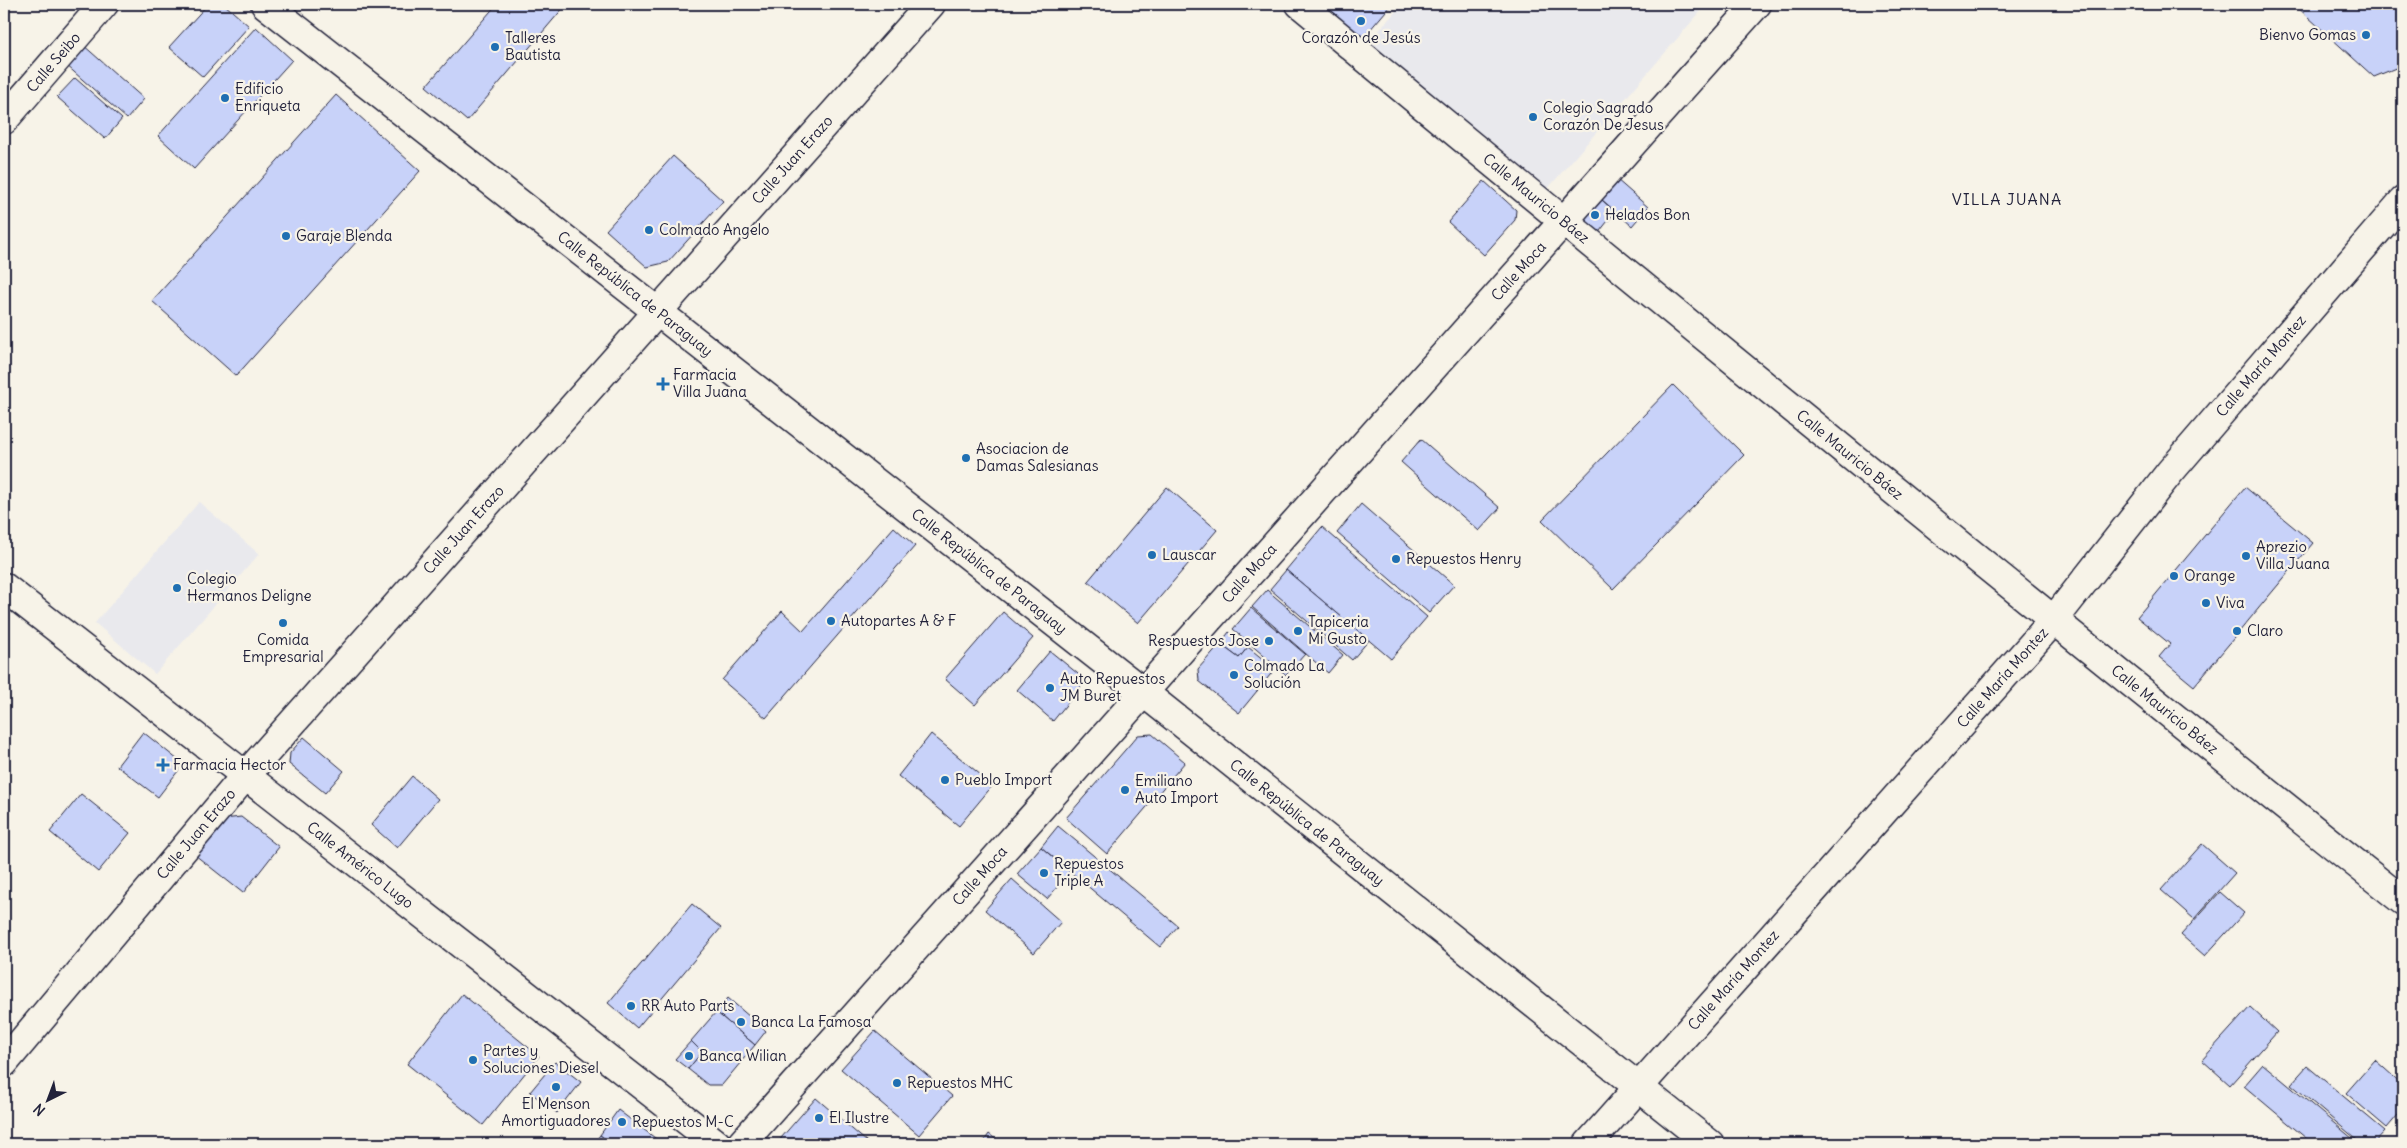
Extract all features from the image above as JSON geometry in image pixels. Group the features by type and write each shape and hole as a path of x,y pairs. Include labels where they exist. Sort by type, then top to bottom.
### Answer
{"street":[{"name":"Calle Seibo","path":"4,120 104,4"},
{"name":"Calle República de Paraguay","path":"264,4 1143,692 1710,1144"},
{"name":"Calle Juan Erazo","path":"4,1063 245,776 931,4"},
{"name":"Calle Mauricio Báez","path":"1300,4 1562,221 2053,621 2403,901"},
{"name":"Calle Moca","path":"742,1144 1757,4"},
{"name":"Calle María Montez","path":"1588,1144 1640,1088 2053,621 2170,472 2403,201"},
{"name":"Calle Américo Lugo","path":"4,588 718,1144"}],"shaded area":[{"name":"Colegio Sagrado Corazón De Jesus","path":"1402,4 1707,4 1544,193 1370,41"},
{"name":"Colegio Hermanos Deligne","path":"199,502 259,554 155,674 95,623"}],"building":[{"path":"208,4 224,4 249,26 203,77 169,47"},
{"name":"Talleres Bautista","path":"497,4 560,4 564,7 467,121 426,86"},
{"name":"Corazón de Jesús","path":"1323,4 1392,4 1363,38"},
{"name":"Bienvo Gomas","path":"2297,4 2403,4 2403,65 2374,77 2296,6"},
{"name":"Edificio Enriqueta","path":"256,27 292,60 194,169 158,136"},
{"path":"82,44 144,99 127,119 65,64"},
{"path":"75,78 122,119 105,139 57,97"},
{"name":"Garaje Blenda","path":"336,95 420,171 236,376 152,301"},
{"path":"673,156 723,201 668,262 647,267 606,230"},
{"path":"1608,172 1648,207 1632,226 1592,191"},
{"path":"1484,181 1516,210 1515,220 1484,255 1448,222"},
{"name":"Helados Bon","path":"1592,191 1615,212 1596,236 1577,219"},
{"path":"1673,385 1744,455 1613,589 1542,520"},
{"path":"1421,439 1500,508 1479,531 1401,462"},
{"name":"Lauscar","path":"1167,487 1217,530 1138,623 1088,581"},
{"path":"2245,487 2313,543 2194,686 2159,657 2170,644 2137,617"},
{"name":"Repuestos Henry","path":"1361,504 1454,585 1429,613 1337,533"},
{"name":"Autopartes A & F","path":"894,527 915,546 766,718 722,680 782,611 803,631"},
{"path":"1322,527 1427,617 1391,659 1286,570"},
{"path":"1286,570 1369,640 1352,660 1270,589"},
{"name":"Tapiceria Mi Gusto","path":"1267,590 1343,655 1328,673 1252,607"},
{"name":"Respuestos Jose","path":"1251,608 1305,654 1286,675 1233,629"},
{"path":"1003,612 1033,638 975,705 945,679"},
{"path":"1229,632 1248,647 1239,658 1220,644"},
{"name":"Colmado La Solución","path":"1220,644 1239,658 1248,647 1275,669 1239,713 1199,681 1198,669"},
{"name":"Auto Repuestos JM Buret","path":"1050,651 1083,678 1082,685 1053,721 1017,690"},
{"path":"143,732 178,760 178,771 158,797 117,766"},
{"name":"Pueblo Import","path":"931,734 993,785 959,826 898,776"},
{"name":"Emiliano Auto Import","path":"1152,734 1185,762 1107,854 1066,818 1138,735"},
{"path":"304,737 344,771 325,793 289,764 290,753"},
{"path":"412,776 438,799 397,848 371,825"},
{"path":"81,794 130,833 98,872 50,832"},
{"path":"241,817 279,847 243,893 195,855 224,819"},
{"path":"1058,826 1178,926 1160,947 1041,847"},
{"path":"2202,844 2235,873 2194,919 2161,890"},
{"name":"Repuestos Triple A","path":"1041,847 1070,872 1047,899 1017,874"},
{"path":"1012,879 1061,922 1034,953 985,910"},
{"path":"2220,892 2244,913 2205,956 2181,935"},
{"path":"692,904 721,928 637,1028 608,1003"},
{"name":"Partes y Soluciones Diesel","path":"462,994 539,1056 483,1125 407,1064"},
{"name":"Banca La Famosa","path":"728,998 766,1031 755,1045 716,1012"},
{"path":"2250,1007 2277,1032 2230,1085 2202,1060"},
{"path":"716,1012 755,1045 722,1085 708,1085 688,1069 702,1052 691,1041"},
{"name":"Repuestos MHC","path":"875,1031 952,1096 919,1135 841,1069"},
{"name":"Banca Wilian","path":"691,1041 702,1052 688,1069 675,1059"},
{"path":"2375,1060 2403,1085 2403,1109 2387,1128 2346,1093"},
{"name":"El Menson Amortiguadores","path":"555,1062 581,1082 557,1113 530,1092"},
{"path":"2263,1064 2359,1144 2313,1144 2244,1086"},
{"path":"2307,1066 2385,1131 2373,1144 2362,1144 2291,1084"},
{"name":"El Ilustre","path":"816,1098 867,1142 865,1144 780,1144 781,1138"},
{"name":"Repuestos M-C","path":"618,1110 659,1141 660,1144 612,1144 600,1135"},
{"path":"989,1134 1002,1144 982,1144"},
{"path":"600,1135 612,1144 593,1144"}],"place":[{"name":"Corazón de Jesús","path":"1361,21"},
{"name":"Bienvo Gomas","path":"2366,35"},
{"name":"Talleres Bautista","path":"495,47"},
{"name":"Edificio Enriqueta","path":"225,98"},
{"name":"Colegio Sagrado Corazón De Jesus","path":"1533,117"},
{"name":"Helados Bon","path":"1595,215"},
{"name":"Colmado Angelo","path":"649,230"},
{"name":"Garaje Blenda","path":"286,236"},
{"name":"Farmacia Villa Juana","path":"663,384"},
{"name":"Asociacion de Damas Salesianas","path":"966,458"},
{"name":"Lauscar","path":"1152,555"},
{"name":"Aprezio Villa Juana","path":"2246,556"},
{"name":"Repuestos Henry","path":"1396,559"},
{"name":"Orange","path":"2174,576"},
{"name":"Colegio Hermanos Deligne","path":"177,588"},
{"name":"Viva","path":"2206,603"},
{"name":"Autopartes A & F","path":"831,621"},
{"name":"Comida Empresarial","path":"283,623"},
{"name":"Tapiceria Mi Gusto","path":"1298,631"},
{"name":"Claro","path":"2237,631"},
{"name":"Respuestos Jose","path":"1269,641"},
{"name":"Colmado La Solución","path":"1234,675"},
{"name":"Auto Repuestos JM Buret","path":"1050,688"},
{"name":"Farmacia Hector","path":"163,765"},
{"name":"Pueblo Import","path":"945,780"},
{"name":"Emiliano Auto Import","path":"1125,790"},
{"name":"Repuestos Triple A","path":"1044,873"},
{"name":"RR Auto Parts","path":"631,1006"},
{"name":"Banca La Famosa","path":"741,1022"},
{"name":"Banca Wilian","path":"689,1056"},
{"name":"Partes y Soluciones Diesel","path":"473,1060"},
{"name":"Repuestos MHC","path":"897,1083"},
{"name":"El Menson Amortiguadores","path":"556,1087"},
{"name":"El Ilustre","path":"819,1118"},
{"name":"Repuestos M-C","path":"622,1122"}],"district":[{"name":"VILLA JUANA","path":"2007,199"}]}
